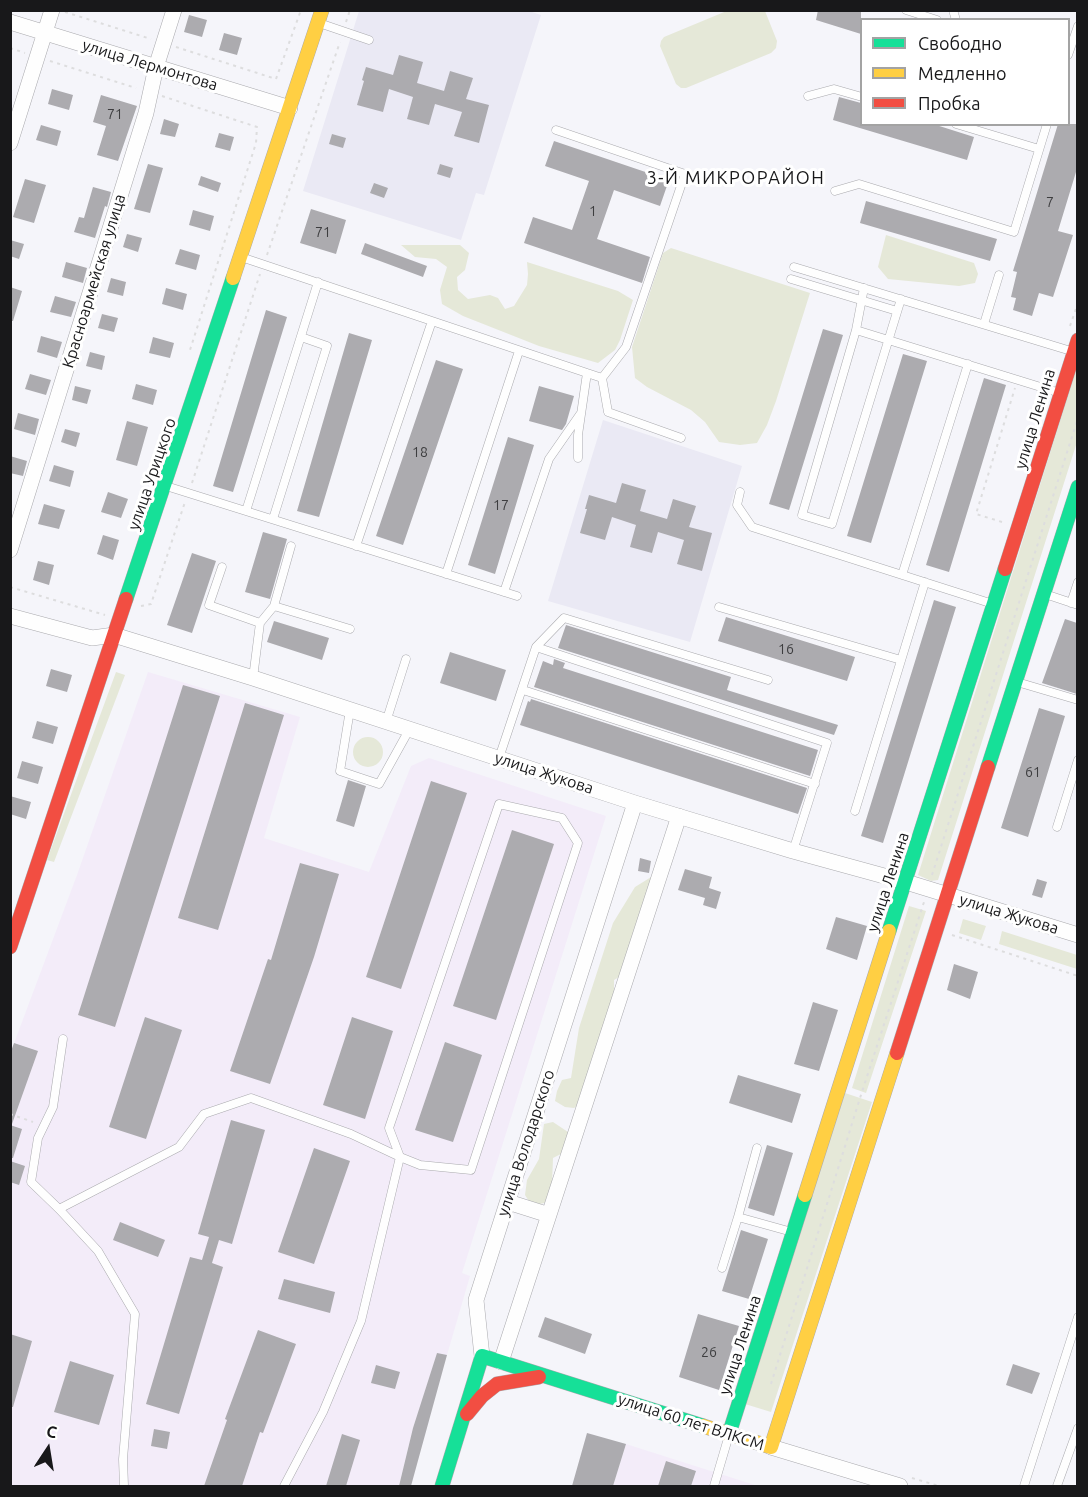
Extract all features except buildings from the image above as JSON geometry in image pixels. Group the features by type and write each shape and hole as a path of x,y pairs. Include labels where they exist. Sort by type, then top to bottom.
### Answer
{"street":[{"path":"10,143 52,10"},
{"name":"Красноармейская улица","path":"10,550 151,93 156,67 174,10"},
{"name":"улица Урицкого","path":"10,947 166,486 320,17"},
{"name":"улица Лермонтова","path":"10,22 290,108"},
{"name":"улица Ленина","path":"729,1434 1076,348"},
{"path":"771,1447 947,894 1044,594 1068,528 1077,487"},
{"name":"улица Жукова","path":"10,616 92,638 114,635 635,803 793,851 947,894 1077,935"},
{"name":"улица Володарского","path":"442,1486 482,1356 476,1300 635,803"},
{"path":"501,1362 679,816"},
{"path":"508,1202 549,1215"},
{"name":"улица 60 лет ВЛКСМ","path":"482,1356 771,1447 872,1482 903,1481"},
{"path":"463,1419 482,1396 497,1384 547,1376"}],"lane":[{"path":"906,10 931,18"},
{"path":"320,17 343,31 369,40"},
{"path":"1070,49 1077,26"},
{"path":"808,96 834,89 860,96"},
{"path":"836,191 859,184 1014,232 1046,126"},
{"path":"976,127 1039,149"},
{"path":"556,130 685,174 626,347 602,378 608,412 681,438"},
{"path":"241,257 602,378"},
{"path":"794,267 984,324 1076,348"},
{"path":"984,324 999,275"},
{"path":"791,279 897,311"},
{"path":"246,511 318,282"},
{"path":"864,288 856,330 802,515 832,524 901,299"},
{"path":"356,546 432,321"},
{"path":"856,330 1061,393"},
{"path":"273,519 327,346 301,337"},
{"path":"446,574 519,351"},
{"path":"902,575 968,364"},
{"path":"578,458 578,435 587,374"},
{"path":"504,592 549,459 583,409"},
{"path":"166,486 517,596"},
{"path":"740,492 737,505 752,527 994,604"},
{"path":"253,678 260,623 274,606 291,546"},
{"path":"222,567 209,605 260,623"},
{"path":"855,811 925,582"},
{"path":"1044,594 1074,604 1077,582"},
{"path":"274,606 350,629"},
{"path":"719,607 901,660"},
{"path":"499,758 536,647 564,618 768,680"},
{"path":"536,647 827,743 793,851"},
{"path":"386,722 406,659"},
{"path":"1016,682 1077,700"},
{"path":"523,690 815,784"},
{"path":"350,711 340,771 379,784 409,730"},
{"path":"1057,827 1077,760"},
{"path":"59,1209 179,1147 204,1114 251,1098 351,1134 400,1157 420,1165 471,1170 578,843 562,818 499,804 389,1128 400,1157 361,1321 323,1412 284,1486"},
{"path":"63,1039 53,1107 38,1138 31,1182 98,1251 135,1314 123,1459 124,1486"},
{"path":"722,1268 758,1148"},
{"path":"738,1217 794,1233"},
{"path":"1024,1486 1077,1317"},
{"path":"1057,1486 1077,1428"},
{"path":"714,1486 729,1434"}],"path":[{"path":"61,10 276,79 301,10"},
{"path":"10,587 105,615 151,604 350,10"},
{"path":"10,48 257,127 256,143 188,357"},
{"path":"1004,523 976,514 1017,379"},
{"path":"931,881 1077,418"},
{"path":"771,1384 924,902"},
{"path":"952,936 1077,976"},
{"path":"10,1114 44,1125"},
{"path":"903,1481 939,1486"}],"shaded area":[{"path":"526,10 541,15 484,195 476,193 461,240 303,191 359,11"},
{"path":"603,420 742,466 690,642 548,601"},
{"path":"148,672 300,717 264,838 369,872 411,766 429,758 606,816 462,1273 470,1276 447,1355 437,1354 413,1428 399,1486 11,1486 10,1054 77,875"},
{"path":"626,1444 758,1486 613,1486"}],"green space":[{"path":"729,10 765,11 777,41 776,48 771,53 686,88 681,88 676,84 660,46 661,41 664,37"},
{"path":"886,235 974,263 978,274 975,283 959,286 888,279 878,267"},
{"path":"401,245 460,245 469,253 465,270 457,277 458,290 468,299 490,295 498,298 505,309 514,306 527,285 527,262 618,291 633,300 620,340 615,350 598,363 539,346 463,316 442,304 440,290 447,267 436,259 415,257"},
{"path":"671,248 810,293 776,401 757,443 740,445 719,442 705,422 691,410 647,387 635,378 632,347 663,253"},
{"path":"1077,367 1077,442 938,880 931,881 918,875"},
{"path":"116,672 125,675 54,862 47,860"},
{"path":"368,737 374,738 382,746 382,758 374,766 368,767 362,766 354,758 353,752 354,746 362,738"},
{"path":"656,874 624,974 614,980 614,1005 590,1079 583,1086 583,1102 574,1108 565,1107 555,1101 557,1091 562,1080 571,1078 579,1028 613,923 635,887"},
{"path":"909,906 926,911 866,1093 852,1088"},
{"path":"963,919 986,926 981,940 959,933"},
{"path":"1002,931 1077,955 1077,969 999,944"},
{"path":"845,1093 872,1102 771,1412 745,1404"},
{"path":"553,1122 571,1134 561,1154 553,1158 552,1184 548,1202 532,1206 525,1195 527,1180 539,1159 544,1124"}],"traffic: fast":[{"path":"126,599 233,278"},
{"path":"988,767 1078,487"},
{"path":"889,931 1005,569"},
{"path":"729,1434 805,1195"},
{"path":"442,1486 482,1356 703,1426"}],"traffic: slow":[{"path":"233,278 322,10"},
{"path":"805,1195 889,931"},
{"path":"703,1426 771,1447 897,1053"}],"traffic: jam":[{"path":"1005,569 1078,340"},
{"path":"10,947 126,599"},
{"path":"897,1053 988,767"},
{"path":"467,1414 482,1396 497,1384 539,1377"}],"district":[{"name":"3-Й МИКРОРАЙОН","path":"736,178"}]}
